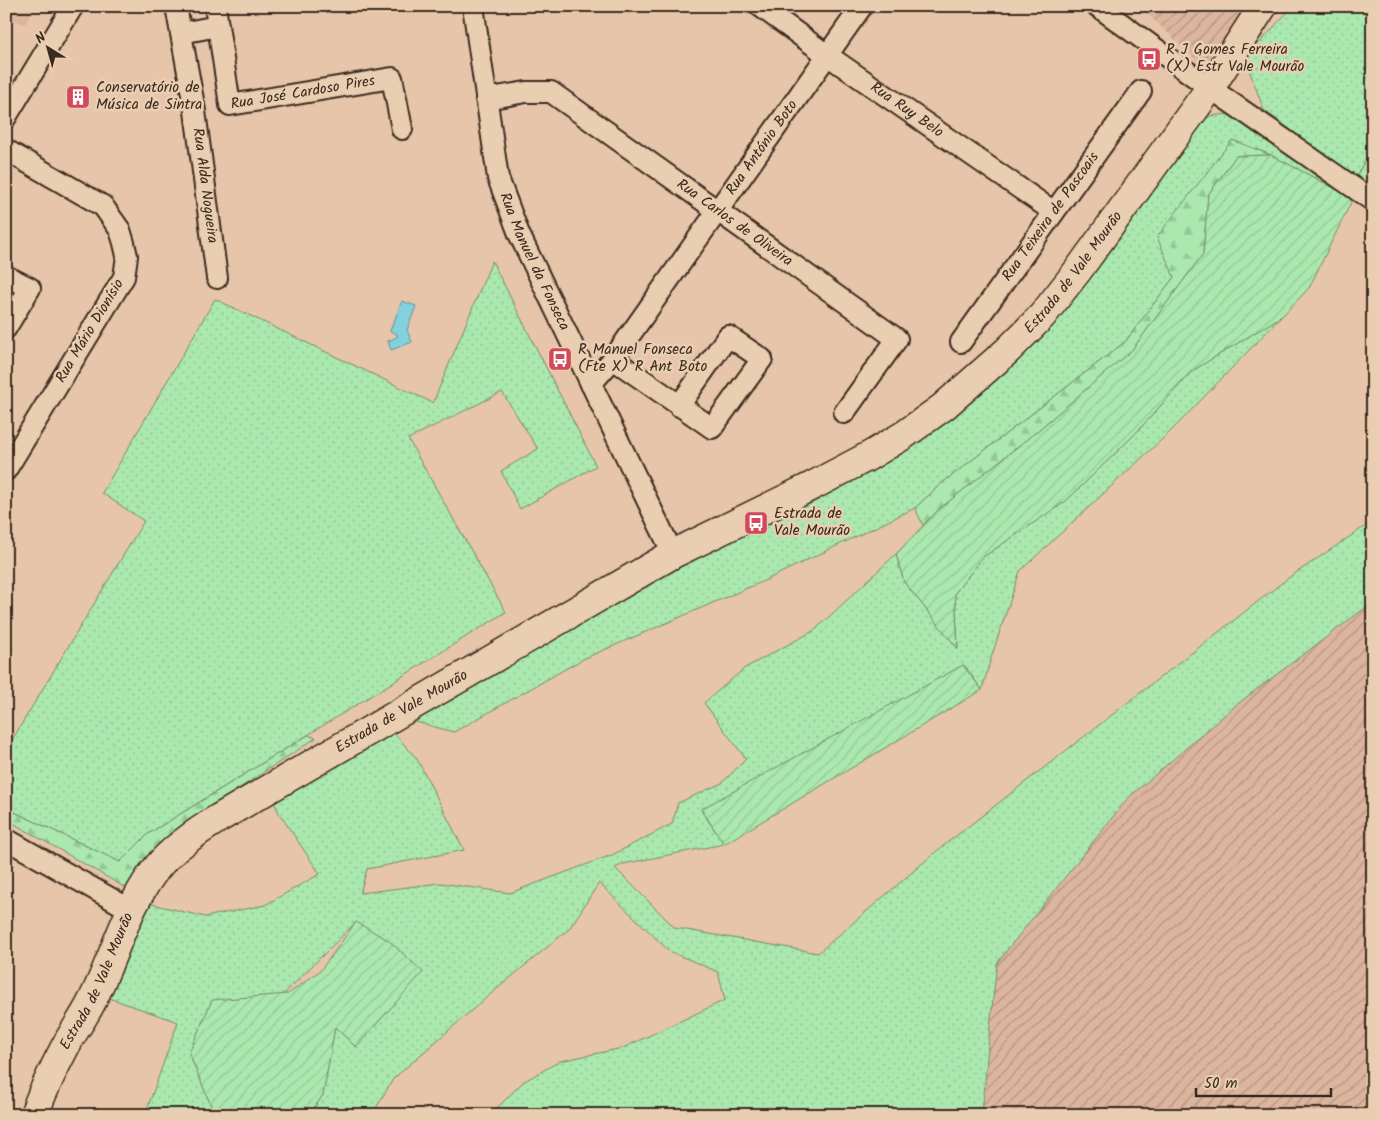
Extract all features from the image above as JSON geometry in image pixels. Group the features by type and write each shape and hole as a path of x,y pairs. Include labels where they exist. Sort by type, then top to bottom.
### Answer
{"street":[{"path":"6,116 73,6"},
{"name":"Rua Alda Nogueira","path":"176,6 194,111 217,278"},
{"name":"Rua José Cardoso Pires","path":"215,6 230,105 392,78 402,129"},
{"name":"Rua Manuel da Fonseca","path":"472,6 498,178 519,234 673,554"},
{"name":"Rua Ruy Belo","path":"760,6 827,55 1054,212"},
{"name":"Rua António Boto","path":"591,384 613,359 862,6"},
{"path":"1097,6 1210,88 1373,201"},
{"name":"Estrada de Vale Mourão","path":"34,1115 64,1049 104,977 131,910 159,865 176,848 203,828 673,554 812,486 883,447 920,424 1007,351 1042,316 1079,269 1210,88 1263,6"},
{"path":"181,33 218,26"},
{"name":"Rua Teixeira de Pascoais","path":"961,342 1141,91"},
{"name":"Rua Carlos de Oliveira","path":"486,99 526,92 551,92 897,339 844,413"},
{"name":"Rua Mário Dionísio","path":"6,150 103,206 120,230 127,256 124,277 6,470"},
{"path":"6,276 30,288 6,328"},
{"path":"613,359 679,406 712,428 762,359 728,336 679,406"},
{"path":"6,839 131,910"}],"shaded area":[{"path":"6,6 35,6 25,24 6,19"},
{"path":"1139,6 1254,6 1217,51 1202,65"},
{"path":"1373,602 1373,1115 982,1115 997,963 1127,799 1236,705"}],"green space":[{"path":"1293,6 1373,6 1373,148 1355,178 1264,110 1245,59"},
{"path":"1230,114 1301,159 1353,198 1271,155 1232,140 1174,277 1125,342 941,484 915,508 766,580 583,659 454,732 412,721 693,556 913,443 1022,356 1072,300 1199,124 1210,116"},
{"path":"1232,140 1271,155 1236,156 1208,195 1203,254 1132,350 1036,432 937,511 923,525 915,508 941,484 1125,342 1174,277 1157,237"},
{"path":"1373,148 1373,177 1368,187 1355,178"},
{"path":"1271,155 1353,198 1309,288 1282,316 1192,371 1135,434 1066,501 983,557 955,593 958,649 904,582 896,554 937,511 1036,432 1132,350 1203,254 1208,195 1236,156"},
{"path":"492,261 596,466 520,509 501,471 538,449 502,392 408,439 506,612 148,834 120,862 6,808 6,750 144,521 102,493 215,299 433,403"},
{"path":"1282,316 1173,429 1020,571 982,690 964,665 701,810 724,844 623,864 615,868 675,928 818,953 938,850 1287,579 1373,521 1373,602 1236,705 1127,799 997,963 982,1115 490,1115 523,1082 560,1061 623,1048 725,1000 718,972 669,951 599,883 569,929 393,1079 372,1115 309,1115 323,1095 335,1027 356,1047 356,922 283,995 212,1001 189,1053 215,1115 145,1115 178,1022 106,997 148,903 205,917 265,905 320,874 279,813 274,802 393,732 417,759 464,850 367,869 360,893 440,883 510,893 612,855 672,824 678,803 722,783 746,759 704,703 745,668 815,630 896,554 904,582 958,648 955,593 983,557 1066,501 1135,434 1192,371"},
{"path":"963,665 982,690 724,844 701,809"},
{"path":"308,735 316,738 180,827 150,858 126,888 6,819 6,808 120,862 148,834"},
{"path":"356,922 388,940 423,972 356,1047 335,1027 323,1095 309,1115 215,1115 189,1053 212,1000 288,994 321,970"}],"water":[{"path":"402,301 416,306 407,330 412,342 391,350 388,341 397,337 397,334 390,331"}],"place":[{"name":"R J Gomes Ferreira (X) Estr Vale Mourão","path":"1149,59"},
{"name":"Conservatório de Música de Sintra","path":"78,97"},
{"name":"R Manuel Fonseca (Fte X) R Ant Boto","path":"560,359"},
{"name":"Estrada de Vale Mourão","path":"756,523"}]}
